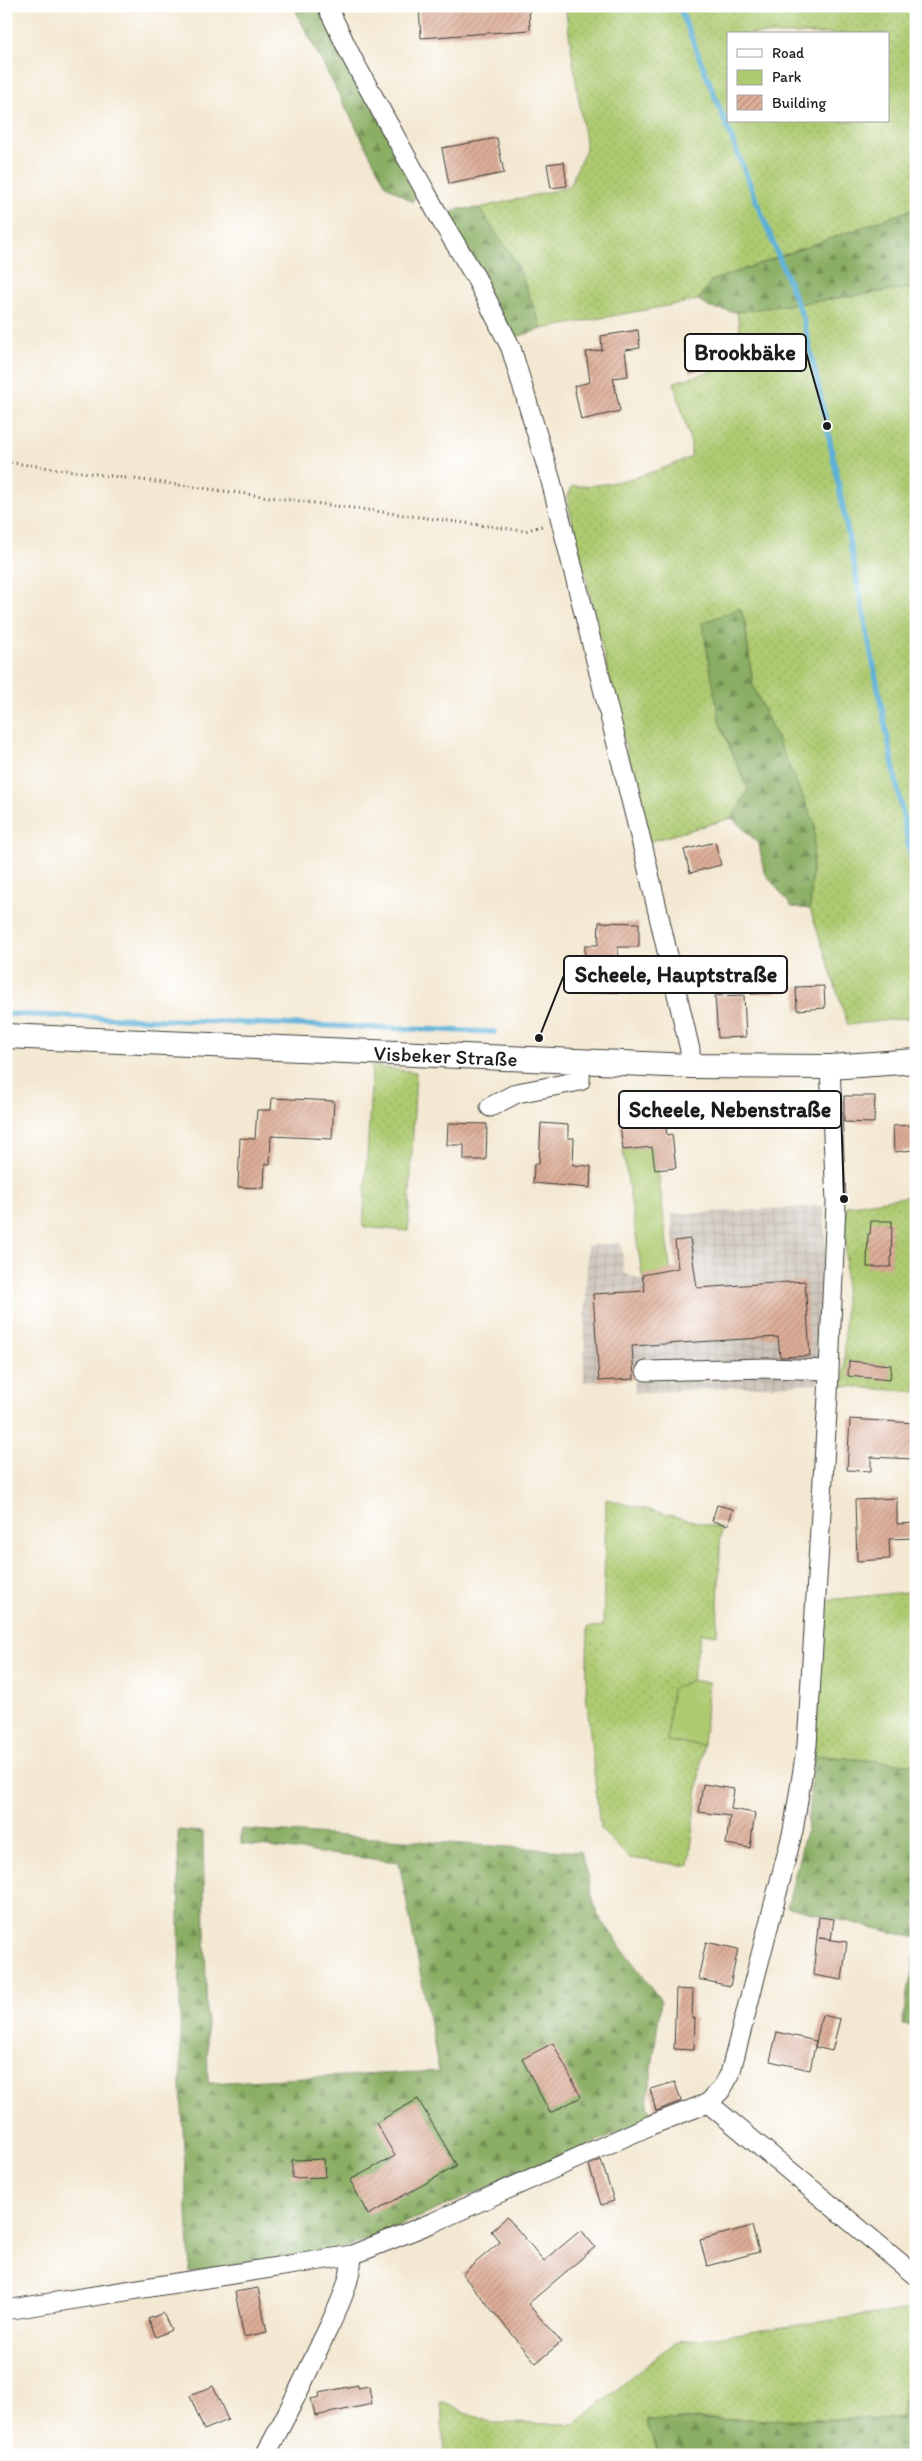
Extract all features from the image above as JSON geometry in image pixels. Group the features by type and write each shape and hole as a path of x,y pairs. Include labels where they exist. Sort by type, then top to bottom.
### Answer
{"main road":[{"name":"Visbeker Straße","path":"6,1036 690,1066 830,1067 916,1061"}],"street":[{"path":"326,6 352,58 476,278 510,348 561,521 644,852 690,1050 690,1066"},
{"path":"490,1107 517,1093 580,1081 581,1060"},
{"path":"6,2310 352,2255 434,2222 651,2125 708,2103 721,2090 730,2074 793,1831 807,1745 829,1370 836,1202 830,1067"},
{"path":"646,1370 768,1368 829,1370"},
{"path":"708,2103 916,2276"},
{"path":"265,2455 292,2407 332,2321 351,2274 352,2255"}],"path":[{"path":"6,462 525,530 561,521"}],"shaded area":[{"path":"824,1206 826,1262 820,1383 635,1393 634,1379 584,1382 587,1246 621,1243 624,1273 643,1281 677,1275 671,1214"}],"green space":[{"path":"295,6 320,6 418,192 412,202 386,185 298,16"},
{"path":"565,6 915,6 916,208 711,281 699,300 542,329 517,264 479,208 569,187 586,149"},
{"path":"479,208 517,264 542,329 513,338 448,215 458,209"},
{"path":"916,208 916,287 737,312 710,308 699,300 711,281"},
{"path":"916,287 916,1017 848,1025 810,909 815,824 753,686 745,623 740,608 720,724 748,790 732,818 648,842 567,498 572,486 617,482 691,457 691,444 674,382 735,365 743,348 737,312"},
{"path":"740,608 745,623 753,686 815,824 810,909 792,907 764,872 759,844 732,818 748,790 720,724 702,623"},
{"path":"372,1066 416,1072 408,1231 363,1227"},
{"path":"652,1147 655,1170 658,1170 671,1276 643,1281 623,1150"},
{"path":"916,1195 916,1392 844,1386 846,1206"},
{"path":"606,1499 721,1528 717,1635 701,1633 692,1680 672,1689 667,1741 703,1745 689,1866 629,1858 600,1829 586,1694 588,1627 603,1626"},
{"path":"916,1591 916,1765 814,1755 826,1600"},
{"path":"692,1680 709,1683 703,1745 667,1741 672,1689"},
{"path":"814,1755 916,1765 916,1938 787,1907 807,1826"},
{"path":"241,1829 581,1852 597,1914 661,2001 647,2106 656,2117 348,2247 190,2272 181,2089 178,1830 203,1832 208,2083 439,2071 399,1862 241,1844"},
{"path":"916,1950 916,2026 902,2024"},
{"path":"916,2308 916,2343 900,2419 647,2420 658,2455 444,2455 441,2402 493,2423 575,2424 673,2343"},
{"path":"916,2343 916,2426 911,2455 658,2455 646,2420 900,2419"}],"building":[{"path":"419,6 529,6 530,30 421,38"},
{"path":"497,138 504,173 449,184 442,148"},
{"path":"564,162 567,186 551,188 547,164"},
{"path":"638,330 640,348 625,350 628,376 613,378 620,411 581,420 574,386 590,382 586,352 602,350 601,336"},
{"path":"707,334 714,368 690,373 683,339"},
{"path":"715,842 721,865 690,873 684,850"},
{"path":"599,922 639,923 639,947 618,947 617,980 654,971 657,986 633,993 584,991 585,945 598,945"},
{"path":"786,960 788,992 751,994 750,972 759,971 759,961"},
{"path":"824,986 825,1008 797,1010 796,987"},
{"path":"744,995 746,1037 718,1038 715,996"},
{"path":"844,1096 875,1096 874,1123 844,1122"},
{"path":"272,1098 334,1101 332,1139 271,1136 270,1164 265,1164 264,1188 238,1187 240,1138 255,1139 257,1110 271,1110"},
{"path":"663,1102 667,1135 672,1134 676,1168 655,1170 652,1147 623,1150 618,1107"},
{"path":"448,1123 487,1124 486,1160 464,1160 464,1145 447,1145"},
{"path":"541,1123 568,1125 568,1138 574,1138 573,1165 591,1166 590,1188 533,1183 534,1164 539,1164"},
{"path":"912,1125 913,1150 894,1152 893,1126"},
{"path":"871,1221 892,1221 891,1267 867,1267 868,1234 870,1234"},
{"path":"690,1239 697,1288 805,1281 810,1356 780,1357 778,1337 632,1346 634,1379 599,1381 593,1294 645,1291 642,1275 678,1268 675,1241"},
{"path":"849,1361 891,1365 890,1380 848,1376"},
{"path":"850,1419 915,1423 914,1459 871,1457 871,1471 847,1470"},
{"path":"897,1498 897,1524 916,1523 916,1538 889,1539 890,1559 857,1561 855,1500"},
{"path":"717,1505 733,1509 728,1525 712,1521"},
{"path":"703,1784 734,1789 731,1809 755,1813 750,1848 726,1844 730,1816 699,1812"},
{"path":"819,1917 834,1919 831,1939 819,1938 847,1942 842,1980 813,1975"},
{"path":"706,1942 738,1949 730,1986 698,1979"},
{"path":"676,1989 693,1990 692,2018 695,2018 694,2050 674,2049"},
{"path":"822,2015 840,2019 832,2051 815,2047"},
{"path":"777,2032 816,2041 810,2070 770,2061"},
{"path":"553,2043 581,2097 550,2113 522,2059"},
{"path":"675,2082 681,2101 656,2111 650,2089"},
{"path":"418,2099 457,2166 368,2215 350,2180 395,2156 376,2123"},
{"path":"324,2159 325,2177 292,2178 292,2160"},
{"path":"601,2160 614,2201 601,2205 589,2165"},
{"path":"507,2217 544,2261 581,2230 595,2247 528,2304 561,2342 536,2363 462,2274 500,2242 491,2231"},
{"path":"752,2226 759,2252 707,2266 700,2240"},
{"path":"258,2288 267,2332 244,2337 235,2292"},
{"path":"163,2313 171,2330 156,2337 148,2319"},
{"path":"358,2385 358,2388 369,2386 372,2404 315,2416 311,2399 320,2397 319,2393"},
{"path":"213,2386 228,2420 204,2430 190,2396"}],"waterway":[{"path":"679,6 803,318 827,426 916,883"},
{"path":"6,1014 494,1032"}],"place":[{"name":"Brookbäke","path":"827,426"},
{"name":"Scheele, Hauptstraße","path":"539,1038"},
{"name":"Scheele, Nebenstraße","path":"844,1199"}]}
